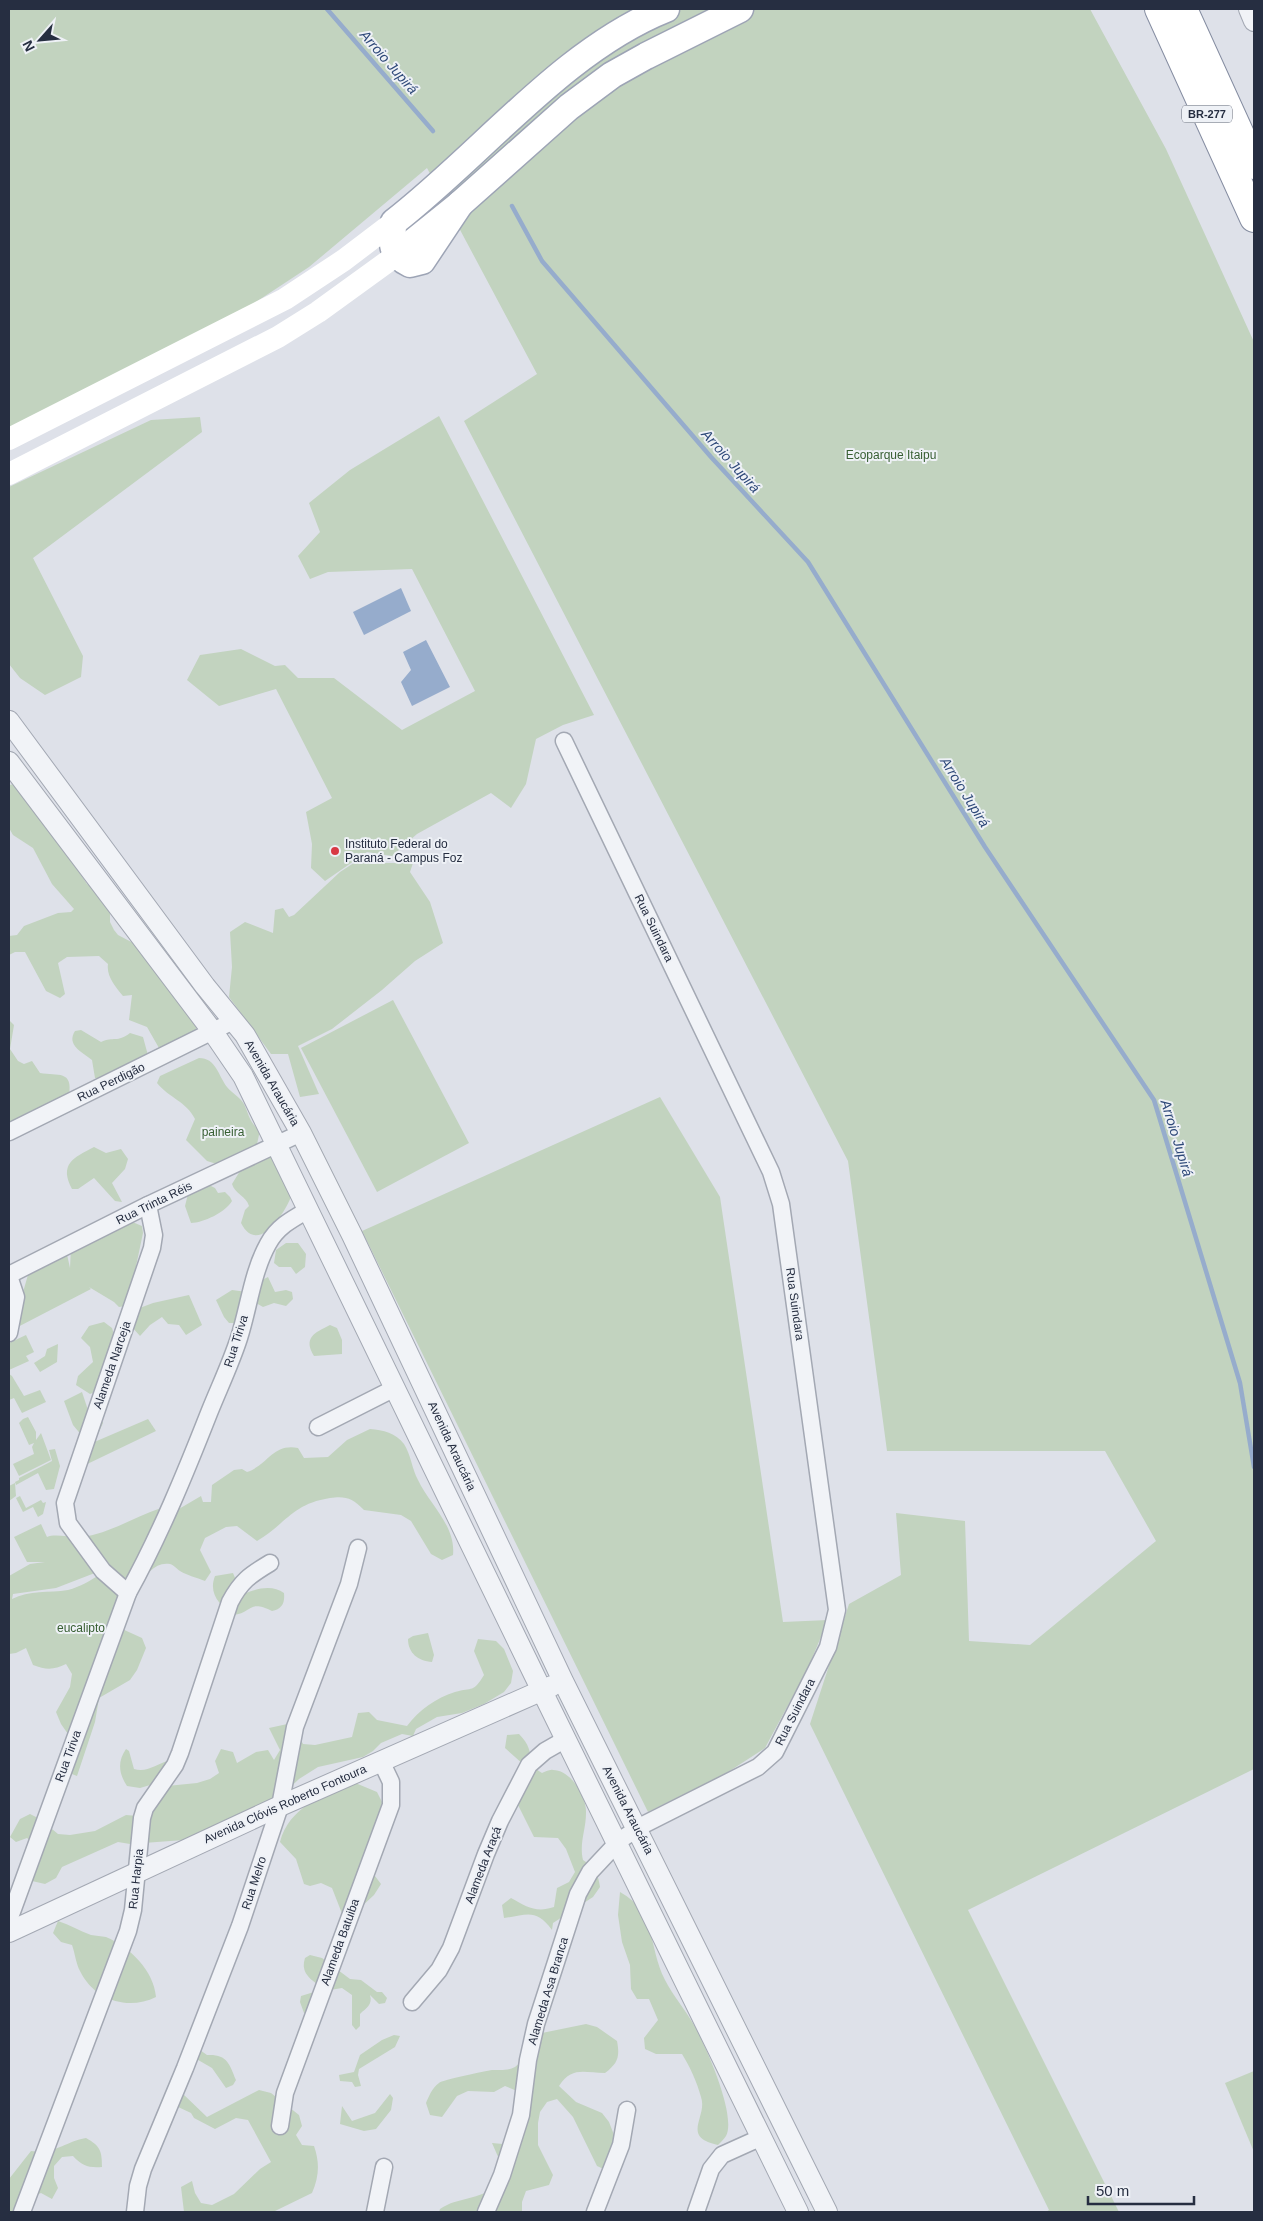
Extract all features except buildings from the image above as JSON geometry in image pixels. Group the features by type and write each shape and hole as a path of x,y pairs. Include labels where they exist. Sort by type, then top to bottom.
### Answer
{"highway":[{"path":"1142,9 1196,91"},
{"name":"BR-277","path":"1159,9 1254,218"},
{"name":"BR-277","path":"1183,9 1254,162"}],"main road":[{"path":"9,439 285,299 344,260 423,200 570,66 617,35 666,9"},
{"path":"9,474 278,337 318,312 398,254 460,204 569,106 612,75 740,9"},
{"path":"394,222 391,242 398,254"}],"street":[{"path":"1249,9 1254,20"},
{"name":"Avenida Araucária","path":"9,721 257,1053 301,1133 563,1681 642,1827 828,2212"},
{"name":"Rua Suindara","path":"564,741 771,1172 779,1196 837,1610 828,1647 775,1752 758,1767 642,1827"},
{"name":"Avenida Araucária","path":"9,762 213,1032 243,1076 798,2212"},
{"name":"Rua Perdigão","path":"9,1132 234,1021"},
{"name":"Rua Trinta Réis","path":"9,1276 148,1205 301,1133"},
{"name":"Alameda Narceja","path":"128,1593 103,1571 68,1523 65,1503 152,1248 154,1235 148,1205"},
{"name":"Rua Tiriva","path":"9,1920 128,1593 152,1549 180,1487 239,1338 253,1284 268,1244 283,1225 308,1210"},
{"path":"9,1276 16,1297 9,1333"},
{"path":"318,1427 394,1388"},
{"name":"Rua Melro","path":"135,2212 138,2186 143,2169 186,2068 240,1926 280,1806 295,1727 349,1584 358,1548"},
{"name":"Rua Harpia","path":"22,2212 128,1931 137,1871 142,1818 145,1808 180,1753 230,1602 239,1585 247,1577 270,1563"},
{"name":"Avenida Clóvis Roberto Fontoura","path":"9,1932 280,1806 563,1681"},
{"name":"Alameda Araçá","path":"412,2002 439,1970 451,1948 490,1846 530,1765 545,1750 566,1739"},
{"name":"Alameda Batuiba","path":"280,2126 286,2093 391,1805 392,1782 381,1761"},
{"name":"Alameda Asa Branca","path":"486,2212 502,2175 521,2115 528,2060 536,2024 578,1894 590,1872 617,1842 642,1827"},
{"path":"595,2212 622,2145 627,2110"},
{"path":"696,2212 712,2170 722,2155 762,2137"},
{"path":"375,2212 384,2167"}],"green space":[{"name":"Ecoparque Itaipu","path":"9,9 1090,9 1166,149 1254,342 1254,1769 968,1910 1119,2212 1046,2212 1049,2210 810,1724 849,1604 901,1575 896,1513 965,1521 969,1641 1030,1645 1156,1541 1105,1451 887,1451 848,1161 464,421 537,374 427,168 309,267 250,306 9,433"},
{"path":"439,416 594,715 563,725 536,739 526,784 511,808 491,793 417,834 392,856 367,852 325,881 311,868 312,844 306,812 332,798 276,689 219,706 187,680 200,655 241,649 275,666 285,665 298,678 334,678 402,730 475,691 412,569 328,572 310,579 298,556 320,532 309,503 350,470"},
{"path":"200,417 202,432 33,558 83,656 81,677 45,695 20,678 9,664 9,487 151,420"},
{"path":"20,782 87,884 103,893 110,911 110,922 114,930 118,935 139,946 196,1021 196,1031 172,1050 159,1048 147,1027 129,1020 132,995 123,996 110,977 108,964 99,956 67,957 58,963 65,994 60,998 46,991 25,952 15,952 9,955 9,936 17,935 24,926 58,913 71,912 74,909 52,884 33,848 13,835 9,828 9,788 10,785"},
{"path":"366,855 382,863 413,863 410,872 430,902 443,943 415,961 382,990 332,1029 298,1046 319,1094 300,1097 288,1054 271,1054 229,997 232,967 230,932 245,922 273,933 275,910 283,908 289,917 294,915 340,872"},
{"path":"393,1000 469,1143 377,1192 301,1048"},
{"path":"9,1020 14,1025 10,1049 18,1061 24,1064 32,1061 40,1073 63,1076 69,1081 70,1087 69,1095 50,1110 37,1108 9,1127"},
{"path":"81,1030 101,1042 109,1039 119,1039 130,1033 143,1037 149,1059 109,1081 95,1078 92,1060 76,1048 72,1040 75,1031"},
{"name":"paineira","path":"199,1058 213,1064 227,1087 244,1104 251,1121 260,1130 256,1149 220,1165 207,1161 186,1140 195,1119 192,1113 157,1083 160,1076"},
{"path":"660,1097 720,1197 783,1622 828,1620 808,1668 765,1748 725,1774 648,1812 362,1231"},
{"path":"94,1147 106,1153 121,1149 128,1159 125,1169 112,1183 122,1202 115,1201 94,1178 78,1189 72,1189 67,1173 70,1163"},
{"path":"271,1156 279,1164 291,1197 283,1213 270,1229 262,1234 255,1235 248,1232 241,1223 245,1210 249,1206 232,1184 240,1171"},
{"path":"209,1185 215,1188 218,1193 225,1192 232,1201 225,1209 214,1216 191,1223 185,1206 188,1194"},
{"path":"130,1221 142,1226 143,1233 126,1306 119,1307 89,1287 91,1289 12,1330 30,1268 66,1250 70,1268 71,1247"},
{"path":"286,1243 298,1243 306,1254 305,1267 296,1274 291,1267 279,1267 274,1263 276,1250"},
{"path":"268,1277 275,1292 286,1290 292,1292 293,1299 286,1306 274,1303 263,1307 256,1303 237,1323 229,1323 216,1300 232,1290 247,1292 256,1283"},
{"path":"189,1295 202,1325 186,1335 179,1325 168,1324 162,1317 150,1325 140,1336 132,1327 137,1309 153,1303"},
{"path":"104,1322 112,1328 116,1341 95,1392 90,1394 76,1385 78,1376 93,1362 90,1347 81,1338 89,1326"},
{"path":"330,1325 337,1328 342,1340 342,1354 314,1356 310,1340 319,1331"},
{"path":"26,1335 34,1352 26,1356 29,1361 9,1370 9,1343"},
{"path":"58,1344 57,1362 40,1372 34,1363 45,1356 47,1349"},
{"path":"9,1374 24,1396 40,1390 46,1402 22,1413 14,1398 9,1400"},
{"path":"82,1392 89,1413 98,1414 103,1423 98,1434 83,1437 73,1425 64,1401"},
{"path":"28,1417 36,1432 36,1440 41,1433 51,1460 19,1476 13,1464 34,1454 32,1447 34,1443 29,1445 19,1423"},
{"path":"148,1419 156,1431 81,1467 92,1443"},
{"name":"eucalipto","path":"370,1429 389,1433 401,1440 410,1457 418,1480 446,1525 453,1544 453,1555 442,1560 431,1554 411,1521 401,1515 364,1510 352,1500 340,1497 317,1501 298,1509 257,1541 237,1526 226,1527 205,1538 200,1550 211,1572 205,1581 183,1573 170,1564 160,1565 152,1569 138,1587 120,1628 142,1638 146,1648 137,1670 130,1680 99,1698 95,1722 77,1776 64,1771 68,1734 56,1712 70,1687 72,1674 66,1664 50,1669 33,1665 26,1648 9,1654 9,1576 30,1564 45,1562 27,1562 14,1537 41,1524 47,1537 54,1535 81,1537 111,1529 161,1508 172,1513 201,1496 203,1502 211,1502 212,1485 234,1470 242,1469 247,1472 260,1465 276,1452 289,1447 298,1448 304,1458 328,1457 347,1440","holes":["100,1571 101,1574 68,1590 32,1593 12,1599 13,1594 56,1588"]},
{"path":"55,1449 60,1466 54,1489 46,1490 38,1473 16,1485 15,1482 19,1478 52,1461 49,1450"},
{"path":"15,1483 16,1496 9,1501 9,1486"},
{"path":"20,1496 26,1508 41,1500 43,1503 46,1502 43,1514 38,1517 33,1507 23,1512 16,1498"},
{"path":"233,1573 242,1595 257,1589 269,1588 279,1590 284,1593 282,1605 272,1611 254,1606 233,1615 216,1598 213,1582 215,1576"},
{"path":"428,1633 434,1655 432,1662 418,1658 408,1644 408,1639 413,1636"},
{"path":"478,1639 496,1641 504,1649 513,1671 511,1683 504,1692 484,1704 462,1713 437,1717 416,1729 413,1736 402,1734 381,1743 363,1757 318,1767 299,1779 282,1795 184,1840 130,1844 118,1842 62,1867 56,1878 45,1884 32,1881 30,1868 36,1845 27,1838 16,1842 10,1837 20,1819 30,1814 40,1819 58,1834 70,1835 95,1831 126,1815 138,1816 167,1786 197,1783 210,1779 219,1773 215,1761 221,1749 233,1752 237,1763 256,1752 268,1750 274,1760 280,1750 269,1728 292,1723 303,1744 315,1745 352,1737 358,1713 369,1712 377,1720 407,1726 422,1710 435,1701 477,1685 484,1675 474,1651"},
{"path":"519,1734 529,1748 531,1766 542,1773 552,1770 566,1774 581,1792 586,1807 582,1848 583,1860 595,1871 600,1887 593,1897 553,1923 552,1930 541,1918 536,1916 525,1915 504,1918 502,1905 511,1898 537,1909 554,1907 557,1888 569,1882 575,1872 566,1849 558,1838 534,1837 518,1805 517,1797 524,1765 505,1748 507,1735"},
{"path":"126,1749 129,1751 134,1769 143,1770 168,1761 157,1783 140,1788 127,1786 120,1768 121,1759"},
{"path":"353,1782 377,1792 382,1802 372,1872 381,1884 374,1895 347,1920 341,1911 332,1888 321,1883 310,1886 304,1884 296,1859 280,1842 284,1830 299,1811 319,1798"},
{"path":"620,1892 632,1900 646,1920 665,1980 694,2025 712,2063 724,2097 728,2126 726,2136 718,2145 700,2137 698,2132 702,2104 701,2097 693,2075 682,2054 656,2054 645,2049 644,2038 658,2020 649,1999 637,1999 631,1989 630,1965 622,1942 618,1915"},
{"path":"58,1921 91,1935 106,1937 124,1947 146,1969 151,1978 156,1997 134,2003 123,2003 103,1996 86,1981 77,1965 72,1945 61,1942 53,1933"},
{"path":"310,1955 322,1958 350,1979 361,1980 377,1992 382,1992 387,1998 385,2003 379,2004 370,1995 370,2004 360,2014 360,2026 356,2030 352,2025 352,1995 342,1988 330,1990 310,2013 304,2013 300,2002 301,1996 314,1992 317,1984 310,1979 304,1970 305,1958"},
{"path":"586,2024 597,2027 617,2041 617,2059 613,2066 605,2073 574,2073 559,2086 576,2102 602,2113 609,2122 616,2140 608,2171 597,2166 573,2117 557,2099 547,2102 540,2112 538,2123 538,2145 553,2175 549,2185 526,2191 522,2202 522,2212 495,2212 492,2205 478,2212 439,2212 440,2209 447,2205 483,2194 495,2186 503,2168 492,2143 503,2144 513,2137 517,2091 505,2086 494,2092 468,2091 457,2096 442,2117 430,2115 426,2103 434,2087 439,2083 456,2078 515,2067 528,2052 537,2034"},
{"path":"394,2035 400,2036 395,2047 359,2069 358,2075 361,2086 355,2087 352,2082 340,2081 339,2075 354,2072 360,2055 382,2040"},
{"path":"197,2048 207,2055 219,2056 226,2061 236,2080 233,2085 226,2088 212,2068 193,2057"},
{"path":"1254,2071 1254,2152 1225,2083"},
{"path":"259,2090 271,2093 299,2115 302,2126 296,2135 302,2145 314,2146 318,2164 312,2193 273,2212 184,2212 181,2187 192,2181 195,2193 201,2203 212,2205 234,2194 260,2169 271,2162 248,2120 236,2118 215,2129 194,2118 191,2113 176,2106 182,2093 207,2117"},
{"path":"390,2094 393,2098 391,2110 376,2129 364,2131 340,2124 342,2106 352,2121 375,2113"},
{"path":"86,2138 99,2149 102,2167 86,2166 73,2156 62,2157 54,2166 54,2178 58,2188 52,2199 41,2193 30,2198 25,2212 9,2212 9,2179 31,2151 53,2150"}],"water":[{"path":"401,588 411,611 364,635 353,612"},
{"path":"426,640 450,687 412,706 401,682 411,670 403,652"}],"waterway":[{"name":"Arroio Jupirá","path":"327,9 433,131"},
{"name":"Arroio Jupirá","path":"512,206 542,261 711,457 808,562 985,847 1154,1100 1240,1383 1254,1467"}],"place":[{"name":"Instituto Federal do Paraná - Campus Foz","path":"335,851"}]}
